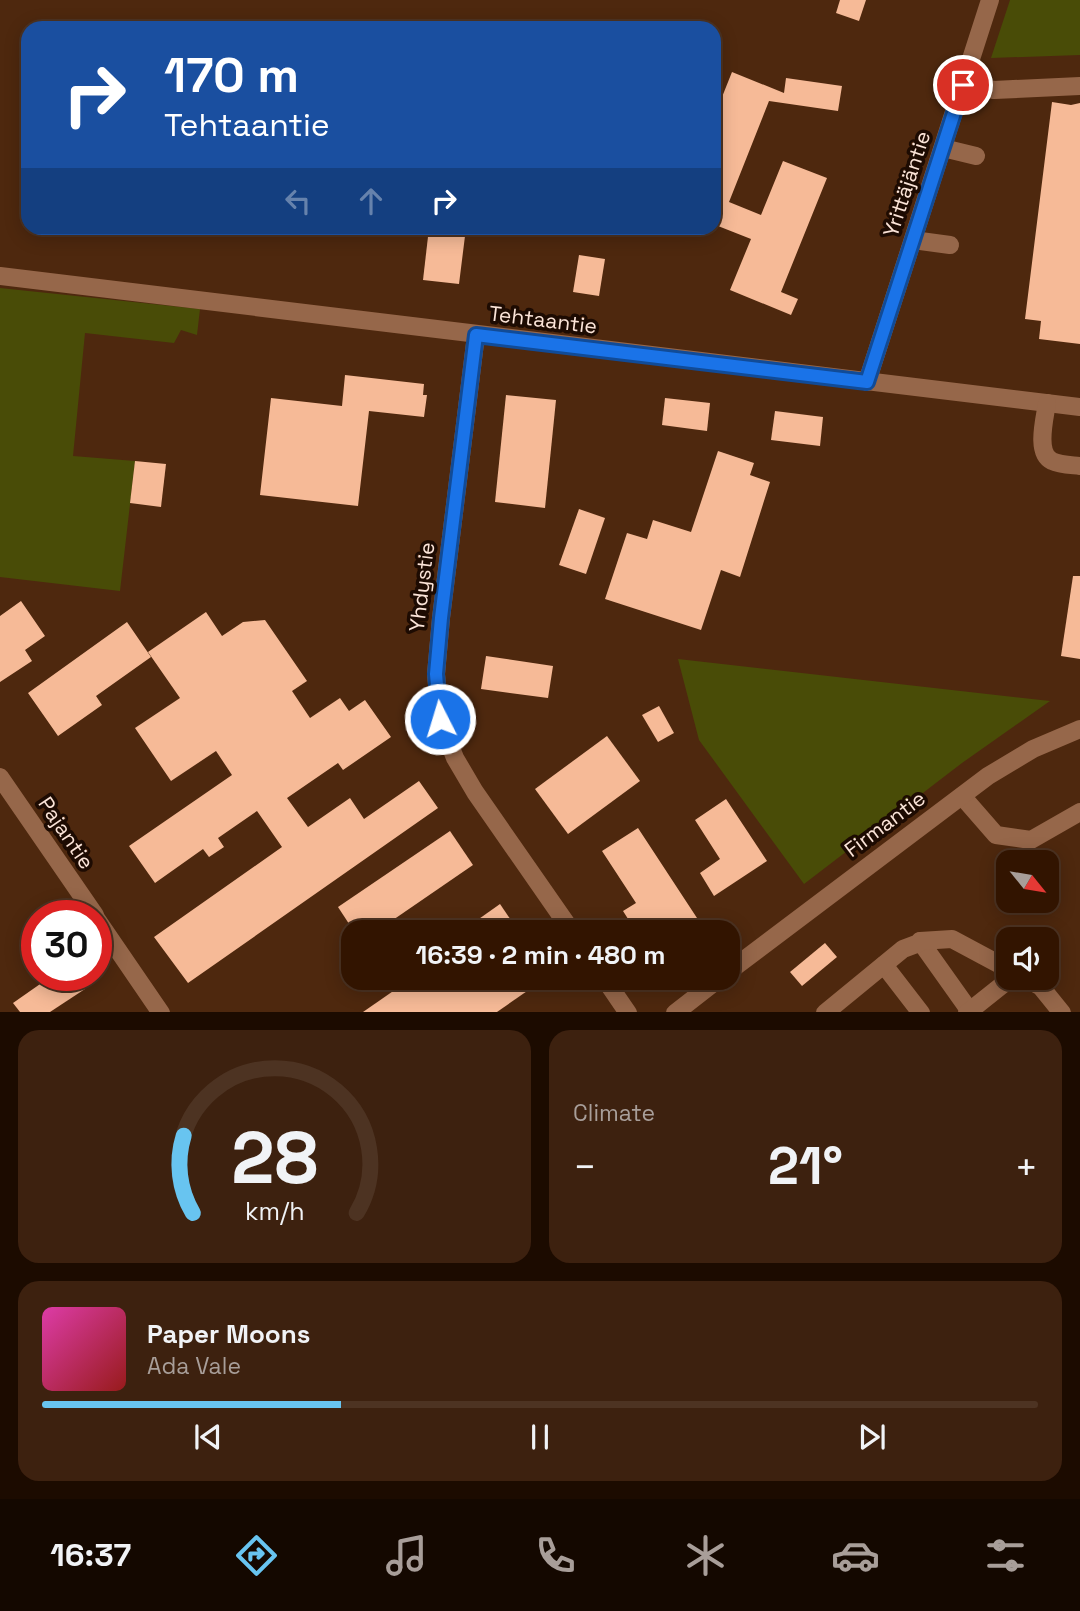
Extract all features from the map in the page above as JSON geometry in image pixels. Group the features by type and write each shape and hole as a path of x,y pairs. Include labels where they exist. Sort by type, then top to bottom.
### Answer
{"street":[{"name":"Yrittäjäntie","path":"867,382 990,0"},
{"path":"963,85 994,90 1080,86"},
{"path":"943,148 976,156"},
{"path":"913,240 950,245"},
{"name":"Tehtaantie","path":"0,276 1080,407"},
{"name":"Yhdystie","path":"476,335 441,618 436,674 440,719 454,758 564,920"},
{"path":"1047,403 1042,446 1045,456 1052,461 1080,466"},
{"name":"Firmantie","path":"740,963 962,796 1033,749 1080,729"},
{"name":"Pajantie","path":"0,776 84,900"},
{"path":"962,796 996,835 1031,841 1080,812"},
{"path":"826,1012 903,949 919,941 952,939 996,963"},
{"name":"Pajantie","path":"112,941 160,1012"},
{"path":"919,941 968,1011 996,990"},
{"path":"884,965 920,1012"},
{"path":"612,990 627,1012"},
{"path":"677,1012 705,990"},
{"path":"1043,990 1061,1012"}],"shaded area":[{"path":"0,0 1080,0 1080,1012 0,1012"},
{"path":"1010,0 1080,0 1080,55 991,58"},
{"path":"0,288 200,309 197,335 181,330 174,343 85,333 73,456 135,461 120,591 0,577"},
{"path":"678,659 1050,701 962,763 804,884 699,740"}],"building":[{"path":"840,0 866,0 859,21 836,13"},
{"path":"732,72 784,93 786,78 842,86 838,111 769,101 729,202 761,215 783,161 827,178 781,292 798,299 791,315 730,290 751,239 721,227 721,100"},
{"path":"1052,102 1071,105 1080,103 1080,344 1039,339 1041,321 1025,319"},
{"path":"428,235 465,235 459,284 423,280"},
{"path":"579,255 605,259 599,296 573,292"},
{"path":"345,375 424,384 423,395 427,395 424,417 369,411 358,506 260,495 271,398 342,406"},
{"path":"506,395 556,400 545,508 495,502"},
{"path":"665,398 710,403 707,431 662,425"},
{"path":"775,411 823,417 820,446 771,440"},
{"path":"718,451 754,463 750,475 770,482 740,577 721,570 701,630 605,599 627,533 647,539 653,520 691,532"},
{"path":"135,461 166,464 161,507 130,503"},
{"path":"579,509 605,518 586,574 559,565"},
{"path":"1073,576 1080,576 1080,659 1061,656"},
{"path":"21,601 45,636 25,650 32,661 0,682 0,616"},
{"path":"206,612 222,636 243,622 265,620 307,681 292,691 310,718 340,698 349,711 365,700 391,737 343,770 338,763 287,798 308,827 350,798 364,819 419,781 438,808 188,983 154,937 282,847 257,811 218,838 224,847 209,857 203,849 155,883 129,846 232,775 216,751 171,781 135,728 180,698 148,652"},
{"path":"127,622 151,657 96,696 102,705 58,736 28,693"},
{"path":"486,656 553,666 548,698 481,689"},
{"path":"659,706 674,733 658,742 642,715"},
{"path":"607,736 640,781 568,834 535,789"},
{"path":"726,799 767,861 714,896 700,873 720,859 695,820"},
{"path":"638,828 697,918 629,920 623,911 636,903 602,851"},
{"path":"450,831 473,865 393,920 346,920 338,907"},
{"path":"500,904 511,920 477,920"},
{"path":"825,943 837,957 802,986 790,972"},
{"path":"395,990 529,990 497,1012 363,1012"},
{"path":"30,991 82,991 50,1012 20,1012 13,1003"}],"route":[{"path":"440,719 436,674 441,618 476,335 867,382 963,85"}]}
